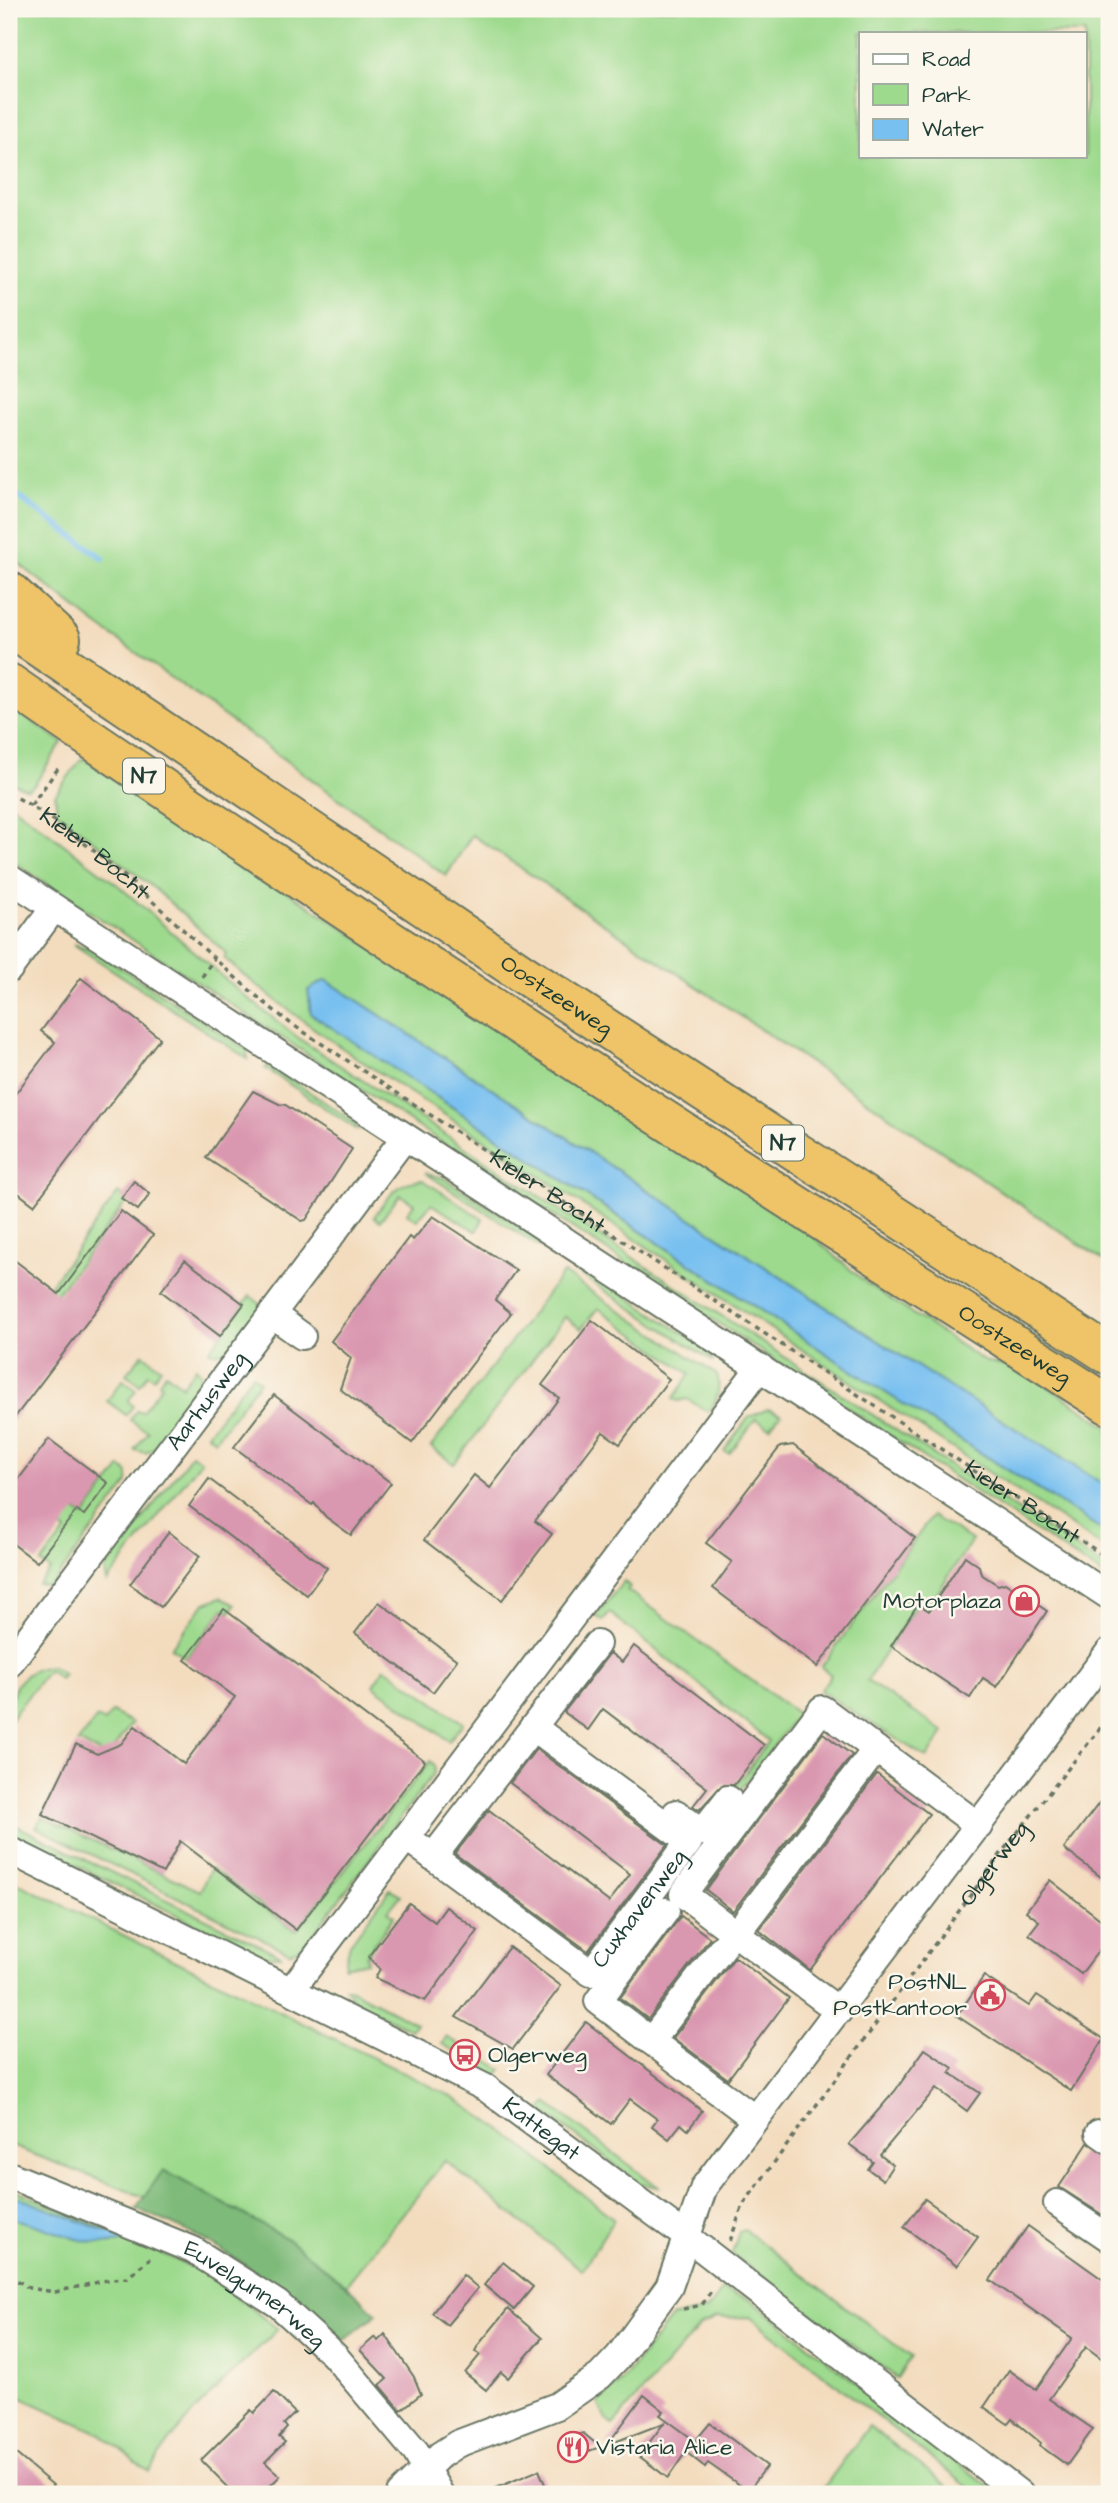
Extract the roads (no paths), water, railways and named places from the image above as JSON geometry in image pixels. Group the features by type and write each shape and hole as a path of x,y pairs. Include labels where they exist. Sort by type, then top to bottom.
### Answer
{"highway":[{"name":"N7","path":"9,591 157,729"},
{"name":"Oostzeeweg","path":"9,627 535,981 1109,1355"},
{"name":"Oostzeeweg","path":"9,683 279,869 680,1131 1109,1405"}],"street":[{"name":"Kieler Bocht","path":"9,878 1109,1596"},
{"path":"9,969 54,908"},
{"name":"Aarhusweg","path":"9,1664 404,1137"},
{"path":"272,1314 302,1336"},
{"path":"292,1989 760,1367"},
{"path":"433,1857 597,1644"},
{"name":"Olgerweg","path":"400,2494 426,2468 457,2444 542,2413 587,2388 619,2356 662,2299 675,2274 704,2187 1109,1652"},
{"name":"Cuxhavenweg","path":"406,1837 590,1973 689,1842 538,1721 514,1694"},
{"name":"Olgerweg","path":"838,2011 729,1940 683,1894 822,1709 979,1826"},
{"name":"Cuxhavenweg","path":"538,1721 702,1832 728,1799"},
{"path":"651,2041 876,1749"},
{"name":"Kattegat","path":"9,1850 486,2088 687,2237 721,2266 1020,2494"},
{"path":"666,1911 598,2001 755,2119"},
{"name":"Euvelgunnerweg","path":"9,2175 194,2250 242,2278 302,2323 334,2355 416,2452 440,2494"},
{"path":"1057,2203 1109,2238"}],"water":[{"path":"326,980 932,1376 1109,1488 1109,1534 900,1402 311,1014 308,990"},
{"path":"9,2194 129,2240 113,2243 83,2241 9,2218"}],"waterway":[{"path":"9,490 103,558"}],"place":[{"name":"Motorplaza","path":"1024,1601"},
{"name":"PostNL Postkantoor","path":"990,1995"},
{"name":"Olgerweg","path":"465,2055"},
{"name":"Vistaria Alice","path":"573,2447"}]}
